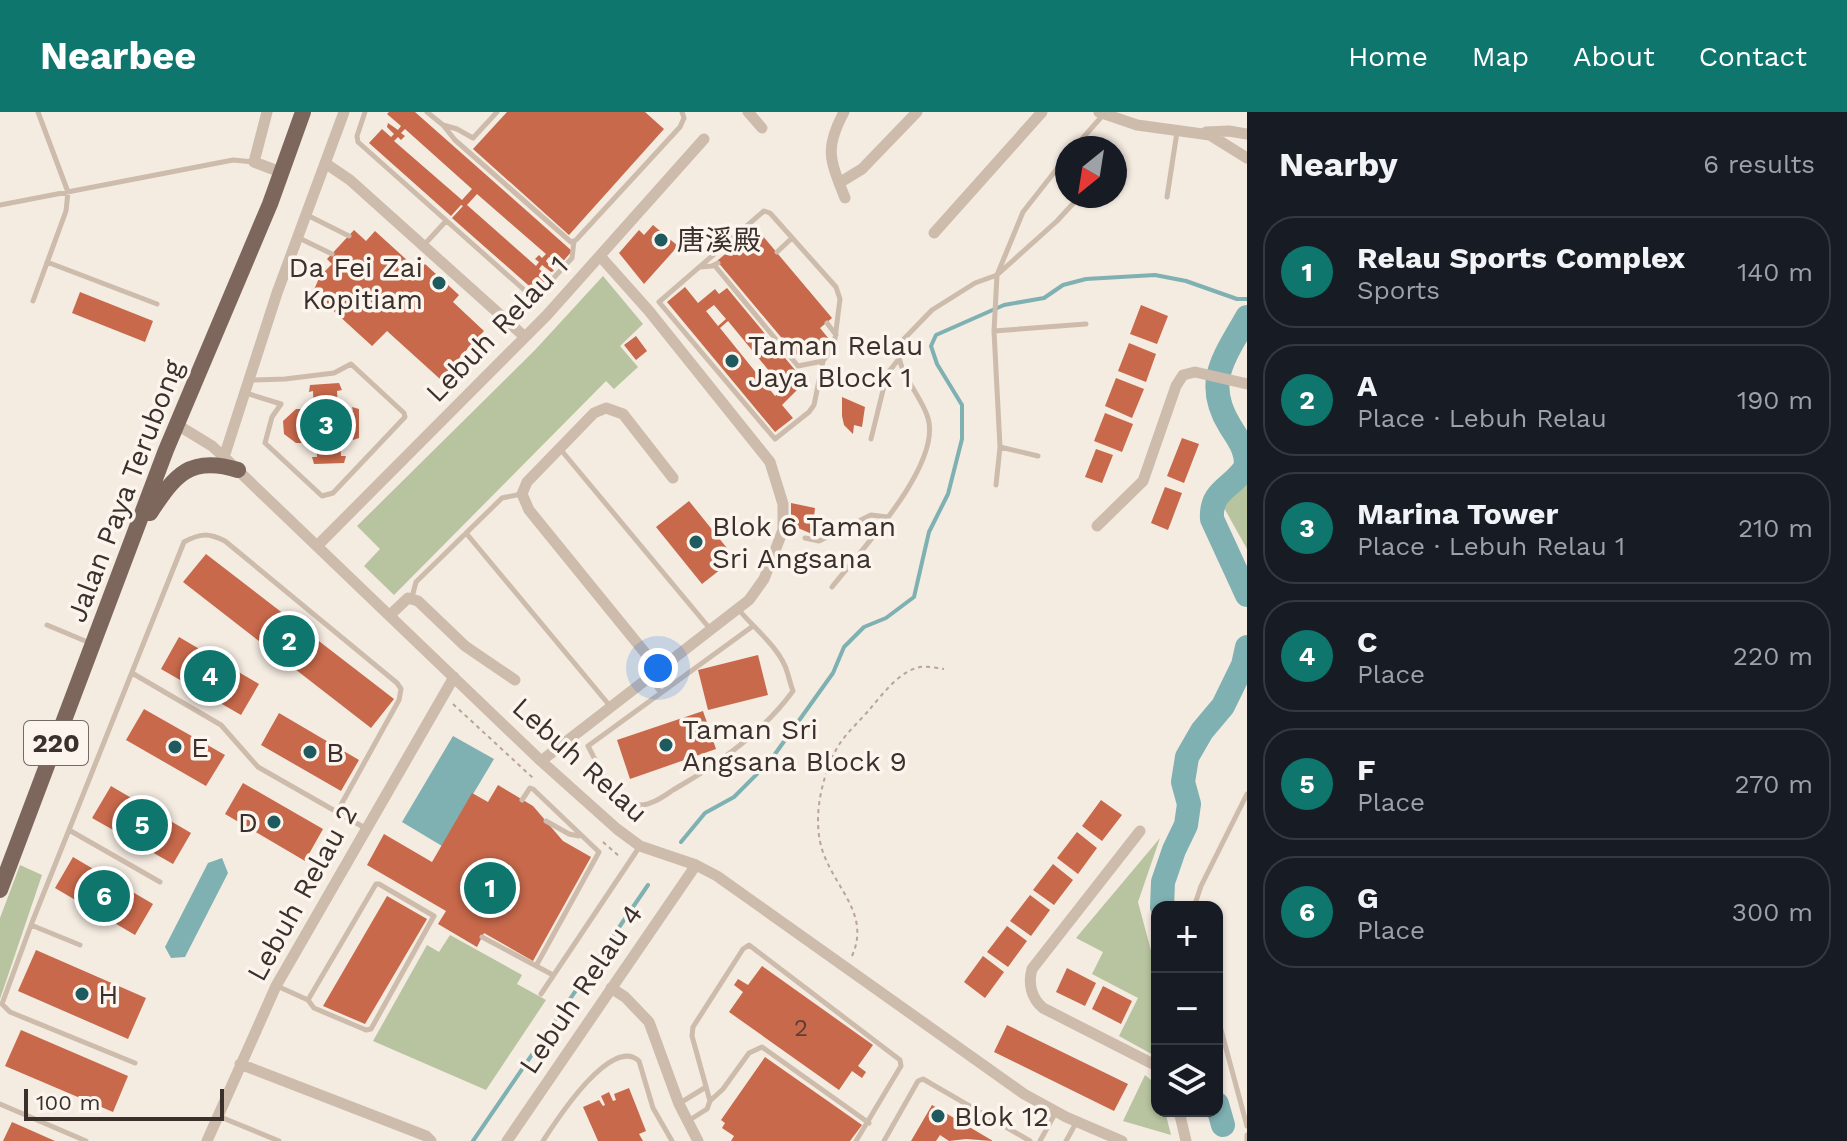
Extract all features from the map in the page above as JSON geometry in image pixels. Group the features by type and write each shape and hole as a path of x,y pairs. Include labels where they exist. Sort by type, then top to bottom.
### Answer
{"main road":[{"name":"Jalan Paya Terubong","path":"0,890 176,424 283,173 303,112"},
{"path":"134,535 179,474 201,465 220,464 238,470"}],"street":[{"path":"267,112 254,162 283,173"},
{"path":"224,457 277,293 344,112"},
{"path":"748,112 762,128"},
{"path":"844,112 830,147 845,198"},
{"path":"839,183 862,169 917,112"},
{"path":"934,233 1042,112"},
{"path":"1102,113 1137,125 1177,131 1247,134"},
{"path":"1198,133 1220,140 1247,158"},
{"name":"Lebuh Relau 1","path":"318,545 525,337 704,139"},
{"path":"325,163 350,180 525,337"},
{"path":"541,761 712,630 757,591 773,560 783,530 783,504 770,462 649,311 600,256"},
{"path":"1097,526 1143,481 1178,380 1189,372 1247,384"},
{"path":"654,674 529,510 522,494 527,482 594,413 606,408 623,414 673,478"},
{"name":"Lebuh Relau","path":"176,424 224,457 541,761 617,829 640,846 696,865 739,890 976,1062 1056,1112 1122,1141"},
{"path":"390,615 405,600 411,598 418,601 465,646 515,680"},
{"name":"Lebuh Relau 2","path":"207,1141 276,986 454,677"},
{"path":"1140,831 1032,969 1029,980 1038,1004 1043,1008 1151,1063"},
{"name":"Lebuh Relau 4","path":"507,1141 696,865"},
{"path":"611,988 625,997 649,1022 679,1104 698,1141"},
{"path":"240,1064 426,1136 431,1141"},
{"path":"1180,1117 1186,1141"}],"lane":[{"path":"33,301 66,211 68,192 38,112"},
{"path":"365,112 358,142 533,297 572,258 574,241 680,127 684,118 682,112"},
{"path":"427,112 567,240 574,241"},
{"path":"443,125 473,138 497,112"},
{"path":"1084,136 1102,113"},
{"path":"1167,197 1177,131"},
{"path":"0,205 233,160 254,162"},
{"path":"996,485 1000,447 994,331 997,275 1023,212 1055,171"},
{"path":"832,587 921,469 931,431 927,413 898,359 899,344 932,310 975,283 997,275 1069,208"},
{"path":"649,311 659,302 699,267 764,211 770,213 840,293 834,346 823,361 814,405 778,438 772,438 659,302"},
{"path":"306,215 349,236"},
{"path":"423,246 446,221"},
{"path":"297,237 332,254"},
{"path":"777,252 792,238"},
{"path":"47,262 157,304"},
{"path":"699,267 717,264 798,366 823,361"},
{"path":"827,323 836,335"},
{"path":"994,331 1086,324"},
{"path":"871,439 887,374 898,359"},
{"path":"246,393 281,404 272,417 265,443 322,496 333,493 405,417 351,364 334,373 250,380"},
{"path":"1000,447 1038,456"},
{"path":"560,448 712,630"},
{"path":"411,598 416,582 502,498 522,494"},
{"path":"805,538 819,541 871,515 887,517"},
{"path":"466,533 610,707"},
{"path":"135,1063 4,1009 2,1004 184,542 196,535 211,534 225,541 401,689 399,700 337,812"},
{"path":"738,608 784,663 793,691 779,710 711,768 653,802 639,805 622,798 613,790 588,746 753,626"},
{"path":"47,625 93,644"},
{"path":"132,673 221,725 258,767 365,828"},
{"path":"654,674 670,684"},
{"path":"654,674 660,692"},
{"path":"522,800 530,788 533,789 580,836 598,849 599,856 536,966"},
{"path":"1196,901 1247,794"},
{"path":"546,821 569,834 580,836"},
{"path":"69,830 160,882"},
{"path":"541,994 640,846"},
{"path":"276,986 308,1000 314,1008 366,1030 371,1029 434,916 376,884 308,1000"},
{"path":"31,925 80,945"},
{"path":"482,937 553,975"},
{"path":"710,1101 692,1036 693,1027 743,949 749,945 900,1060 901,1066 856,1141"},
{"path":"1223,1035 1244,1105 1247,1126"},
{"path":"687,1121 707,1109 749,1053 762,1047 869,1123"},
{"path":"543,1141 576,1093 606,1065 625,1055 639,1061 653,1108 672,1141"},
{"path":"884,1141 918,1081 923,1079 1030,1141"},
{"path":"679,1104 706,1087"},
{"path":"0,1104 86,1141"},
{"path":"1040,1141 1056,1112"},
{"path":"217,1116 279,1141"},
{"path":"1066,1141 1076,1122"}],"path":[{"path":"846,968 859,941 859,927 823,853 819,823 821,790 838,746 886,689 907,672 921,667 944,669"}],"green space":[{"path":"603,276 643,324 620,346 638,367 614,389 606,381 394,595 364,566 380,549 357,526 535,350"},
{"path":"1247,481 1247,549 1223,506"},
{"path":"1160,838 1138,902 1151,951 1151,1054 1119,1036 1138,998 1092,974 1103,952 1076,938"},
{"path":"20,865 42,875 0,999 0,918"},
{"path":"450,935 522,975 517,984 546,1000 486,1090 373,1041 427,945 439,952"},
{"path":"1145,1075 1151,1080 1151,1117 1166,1117 1171,1135 1123,1121"}],"water":[{"path":"453,736 494,759 442,846 402,822"},
{"path":"222,858 228,873 185,957 171,958 165,947 208,863"}],"building":[{"path":"415,112 572,251 559,266 549,257 546,261 554,271 542,265 539,269 549,277 536,292 452,218 463,206 451,216 369,143 382,129 391,137 394,134 387,127 388,123 398,130 401,126 387,114","holes":["405,129 472,189 462,200 394,141 405,136 401,133","477,194 546,254 535,259 539,262 536,266 467,205"]},
{"path":"507,112 645,112 664,129 569,235 473,149"},
{"path":"653,225 678,246 644,284 619,253 639,230 644,235"},
{"path":"756,228 832,318 820,328 829,339 807,357 801,351 796,355 717,261"},
{"path":"354,230 366,241 375,231 419,271 425,264 459,295 453,302 484,331 440,379 387,331 372,346 313,292 320,276 332,264 327,259"},
{"name":"Taman Relau Jaya Block 1","path":"685,287 698,303 715,289 719,294 727,288 805,382 782,405 793,418 775,432 667,302","holes":["714,305 726,319 718,326 706,311","728,321 784,389 775,396 720,328"]},
{"path":"80,292 153,321 145,342 72,313"},
{"path":"1141,305 1168,316 1157,344 1130,334"},
{"path":"636,336 647,351 636,360 624,345"},
{"path":"1129,343 1156,354 1146,382 1118,371"},
{"path":"1116,378 1144,389 1132,418 1105,406"},
{"path":"339,383 342,390 337,391 338,411 353,411 352,407 359,409 359,438 340,438 341,456 346,456 344,463 314,464 312,457 317,457 316,438 302,439 302,443 296,443 284,434 283,421 296,409 301,409 301,413 314,413 310,385"},
{"path":"842,397 865,407 862,427 854,425 853,434 844,425"},
{"path":"1105,413 1133,424 1122,452 1094,441"},
{"path":"1182,438 1199,444 1184,483 1167,476"},
{"path":"1096,449 1113,455 1102,483 1085,477"},
{"path":"1165,487 1182,493 1168,530 1151,523"},
{"name":"Blok 6 Taman Sri Angsana","path":"689,501 735,558 702,584 656,527"},
{"path":"791,503 815,508 812,534 791,525"},
{"path":"206,554 394,699 371,728 183,582"},
{"path":"179,637 259,684 241,715 161,669"},
{"path":"758,655 768,695 708,710 698,670"},
{"name":"E","path":"144,709 225,755 206,786 126,740"},
{"name":"Taman Sri Angsana Block 9","path":"703,711 716,749 630,779 617,740"},
{"name":"B","path":"279,713 359,760 341,791 261,745"},
{"name":"D","path":"243,783 323,829 305,861 225,814"},
{"path":"498,785 533,806 563,841 591,857 533,961 484,933 477,947 438,924 446,911 367,865 384,834 432,862 472,793 488,802"},
{"path":"111,786 191,833 173,864 92,818"},
{"path":"1101,800 1122,815 1102,841 1082,826"},
{"path":"1077,832 1097,848 1078,874 1057,858"},
{"path":"73,857 153,904 135,935 55,888"},
{"path":"1053,864 1073,880 1054,905 1033,890"},
{"path":"1030,895 1050,910 1031,936 1010,921"},
{"path":"387,896 427,919 365,1024 323,1006"},
{"path":"1007,926 1027,941 1008,967 987,952"},
{"name":"H","path":"36,950 146,998 128,1039 18,991"},
{"path":"983,956 1004,972 985,998 964,982"},
{"path":"762,966 873,1045 858,1066 866,1072 862,1078 852,1071 839,1090 729,1012 743,992 734,985 738,979 748,985"},
{"path":"1067,968 1096,983 1085,1006 1056,992"},
{"path":"1103,986 1132,1001 1121,1024 1092,1009"},
{"path":"1007,1025 1128,1084 1114,1111 994,1052"},
{"path":"21,1030 128,1076 113,1112 5,1066"},
{"path":"765,1057 862,1125 850,1141 731,1141 734,1136 722,1128 725,1123 721,1120"},
{"path":"629,1088 646,1131 639,1134 643,1141 598,1141 583,1107 599,1100 603,1106 601,1096 609,1092 613,1101 616,1100 614,1094"},
{"name":"Blok 12","path":"932,1105 993,1141 949,1141 940,1135 936,1141 911,1141"},
{"path":"12,1122 55,1141 3,1141"}],"waterway":[{"path":"681,842 705,813 734,797 770,761 833,673 844,647 864,627 886,618 914,597 929,532 948,494 962,439 962,405 937,364 931,346 936,335 1004,305 1044,298 1063,285 1086,279 1155,275 1186,281 1237,299 1247,299"},
{"path":"1247,317 1224,358 1217,383 1222,410 1243,450 1246,466 1219,495 1212,509 1212,519 1247,595"},
{"path":"1162,901 1163,882 1186,825 1189,804 1183,782 1187,757 1202,731 1223,706 1243,665 1247,647"},
{"path":"473,1141 648,885"},
{"path":"1221,1117 1223,1125"}],"place":[{"name":"唐溪殿","path":"661,240"},
{"name":"Da Fei Zai Kopitiam","path":"439,283"},
{"name":"Taman Relau Jaya Block 1","path":"732,361"},
{"name":"Marina Tower","path":"326,425"},
{"name":"Blok 6 Taman Sri Angsana","path":"696,542"},
{"name":"A","path":"289,641"},
{"name":"C","path":"210,676"},
{"name":"Taman Sri Angsana Block 9","path":"666,745"},
{"name":"E","path":"175,747"},
{"name":"B","path":"310,752"},
{"name":"D","path":"274,822"},
{"name":"F","path":"142,825"},
{"name":"Relau Sports Complex","path":"490,888"},
{"name":"G","path":"104,896"},
{"name":"H","path":"82,994"},
{"name":"Blok 12","path":"938,1116"}]}
